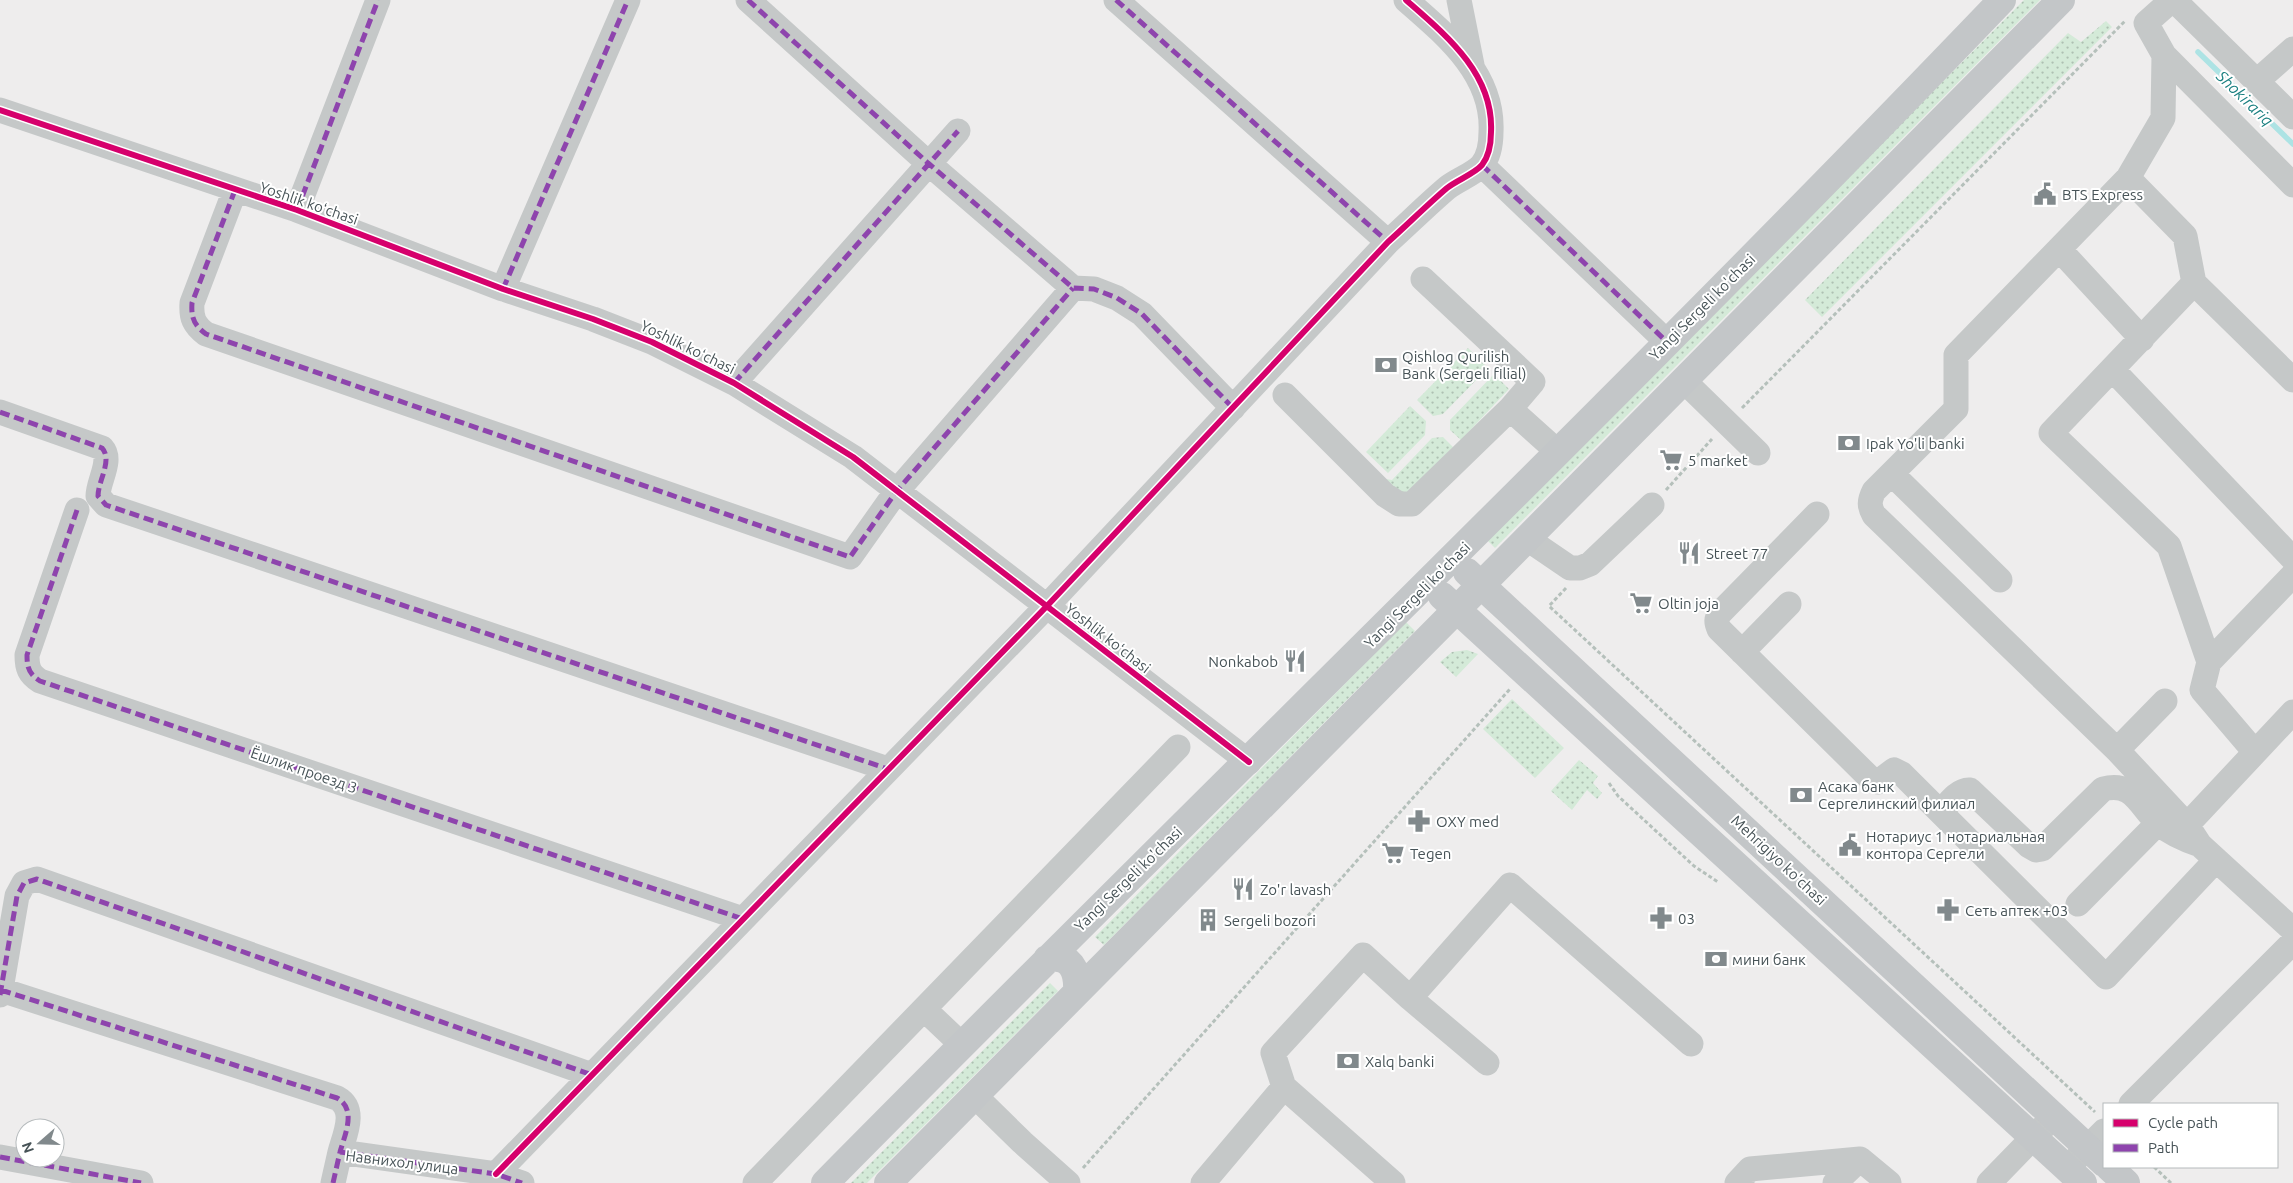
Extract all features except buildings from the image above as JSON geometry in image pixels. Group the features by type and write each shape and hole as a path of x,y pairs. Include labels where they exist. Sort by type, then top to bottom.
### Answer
{"main road":[{"name":"Yangi Sergeli ko'chasi","path":"825,1183 1047,958 1453,559 1900,106 2002,0"},
{"path":"888,1183 2061,0"},
{"name":"Mehrigiyo ko'chasi","path":"1453,559 2054,1116 2098,1139"},
{"path":"1428,583 2075,1176"},
{"path":"1047,958 1062,958 1073,964 1077,976 1077,991"},
{"path":"2110,1168 2126,1183"}],"street":[{"path":"297,210 378,0"},
{"path":"503,289 628,0"},
{"path":"748,0 928,163 1073,288 1094,289 1102,292 1117,298 1142,314 1233,408"},
{"path":"1116,0 1388,242"},
{"path":"1406,0 1446,36 1473,67"},
{"path":"496,1174 1047,606 1388,242 1448,188 1482,165 1491,145 1492,122 1487,99 1473,67 1459,0"},
{"path":"2293,117 2180,2 2146,23 2164,55 2293,185"},
{"path":"2257,81 2293,49"},
{"path":"2164,55 2163,118 2128,178 1956,355 1956,409 1869,499 1870,508 1874,516 2117,750 2201,843 2293,930"},
{"name":"Yoshlik koʻchasi","path":"0,110 297,210 503,289 622,330 680,355 734,383 852,457 1248,762"},
{"path":"734,383 958,131"},
{"path":"1482,165 1667,342"},
{"path":"2128,178 2185,236 2194,283 2293,380"},
{"path":"235,190 192,303 191,315 196,326 206,334 850,557 896,492 1073,288"},
{"path":"2059,249 2142,339"},
{"path":"1285,395 1385,495 1399,504 1412,504 1510,408 1533,382 1423,279"},
{"path":"2194,283 2051,433 2169,546 2210,662"},
{"path":"2112,369 2293,559"},
{"path":"1683,380 1758,453"},
{"path":"1510,408 1558,452"},
{"path":"0,412 98,446 106,452 107,461 98,487 98,496 106,505 888,769"},
{"path":"1892,474 2000,580"},
{"path":"1526,538 1570,568 1580,568 1590,564 1652,505"},
{"name":"Ёшлик проезд 3","path":"77,510 27,655 27,668 32,677 743,919"},
{"path":"1817,514 1717,618 1719,629 1870,779 1878,782 1894,770 1898,771 2106,976 2201,843 2254,751 2293,712"},
{"path":"2254,751 2202,690 2210,662 2293,575"},
{"path":"1742,652 1789,604"},
{"path":"2117,750 2165,701"},
{"path":"756,1183 1178,747"},
{"path":"1941,812 1965,789 1970,790 2029,846 2036,850 2042,849 2103,789 2116,786 2127,789 2158,823 2177,837 2201,843"},
{"path":"2078,904 2158,823"},
{"path":"340,1152 348,1110 343,1101 337,1098 0,992 17,896 24,883 37,879 592,1075"},
{"path":"1410,998 1510,885 1691,1044"},
{"path":"2132,1103 2293,942"},
{"path":"1393,1183 1284,1087 1274,1053 1363,954 1410,998 1487,1063"},
{"path":"924,1009 962,1045"},
{"path":"1203,1183 1284,1087"},
{"path":"974,1095 1022,1142 1072,1179"},
{"path":"1989,1183 2054,1116"},
{"path":"2075,1176 2098,1139"},
{"name":"Навнихол улица","path":"333,1183 340,1152 496,1174 522,1183"},
{"path":"0,1157 141,1183"},
{"path":"1835,1183 1860,1159"},
{"path":"1738,1183 1750,1169 1860,1159 1889,1183"}],"path":[{"path":"1652,505 1727,423 2128,18 2146,23"},
{"path":"1544,607 1549,606 1590,564"},
{"path":"1549,606 2098,1139"},
{"path":"1072,1179 1512,687"},
{"path":"2155,1168 2171,1183"}],"green space":[{"path":"2024,0 2040,0 1495,548 1487,540"},
{"path":"2106,21 2112,27 1822,317 1805,300 2068,33 2081,42"},
{"path":"1468,348 1488,368 1443,414 1433,416 1417,400"},
{"path":"1494,374 1509,389 1461,440 1450,430 1450,420"},
{"path":"1410,406 1426,421 1425,435 1388,473 1366,452"},
{"path":"1443,437 1453,447 1410,492 1401,494 1386,479 1392,480 1432,438"},
{"path":"1406,622 1415,631 1104,945 1095,937"},
{"path":"1467,650 1478,654 1456,677 1440,662 1452,652"},
{"path":"1512,699 1564,748 1535,778 1483,729"},
{"path":"1579,760 1598,776 1593,783 1602,793 1597,799 1587,790 1572,810 1551,791"},
{"path":"1050,983 1058,991 867,1183 851,1183"}],"waterway":[{"name":"Shokirariq","path":"2198,52 2293,144"}],"marked path":[{"path":"297,210 378,0"},
{"path":"503,289 628,0"},
{"path":"748,0 928,163 1073,288 1094,289 1117,298 1142,314 1233,408"},
{"path":"1116,0 1388,242"},
{"path":"734,383 958,131"},
{"path":"1482,165 1667,342"},
{"path":"235,190 192,303 194,321 206,334 850,557 896,492 1073,288"},
{"path":"0,412 102,448 105,453 106,465 98,496 106,505 888,769"},
{"path":"77,510 27,655 29,670 40,681 743,919"},
{"path":"0,995 17,896 24,883 37,879 592,1075"},
{"path":"1,990 337,1098 347,1109 348,1115 347,1130 340,1152"},
{"path":"333,1183 340,1152 496,1174 522,1183"},
{"path":"0,1157 141,1183"}],"cycle path":[{"path":"496,1174 1047,606 1388,242 1447,188 1482,165 1488,154 1491,136 1490,111 1485,92 1465,57 1437,27 1406,0"},
{"path":"0,110 297,210 503,289 593,319 652,342 734,383 853,457 1249,762"}],"place":[{"name":"BTS Express","path":"2045,194"},
{"name":"Qishlog Qurilish Bank (Sergeli filial)","path":"1386,365"},
{"name":"Ipak Yo'li banki","path":"1849,443"},
{"name":"5 market","path":"1671,460"},
{"name":"Street 77","path":"1689,553"},
{"name":"Oltin joja","path":"1641,603"},
{"name":"Nonkabob","path":"1295,661"},
{"name":"Асака банк Сергелинский филиал","path":"1801,795"},
{"name":"OXY med","path":"1419,821"},
{"name":"Нотариус 1 нотариальная контора Сергели","path":"1850,845"},
{"name":"Tegen","path":"1393,853"},
{"name":"Zo'r lavash","path":"1243,889"},
{"name":"Сеть аптек +03","path":"1948,910"},
{"name":"03","path":"1661,918"},
{"name":"Sergeli bozori","path":"1208,920"},
{"name":"мини банк","path":"1716,959"},
{"name":"Xalq banki","path":"1348,1061"}]}
